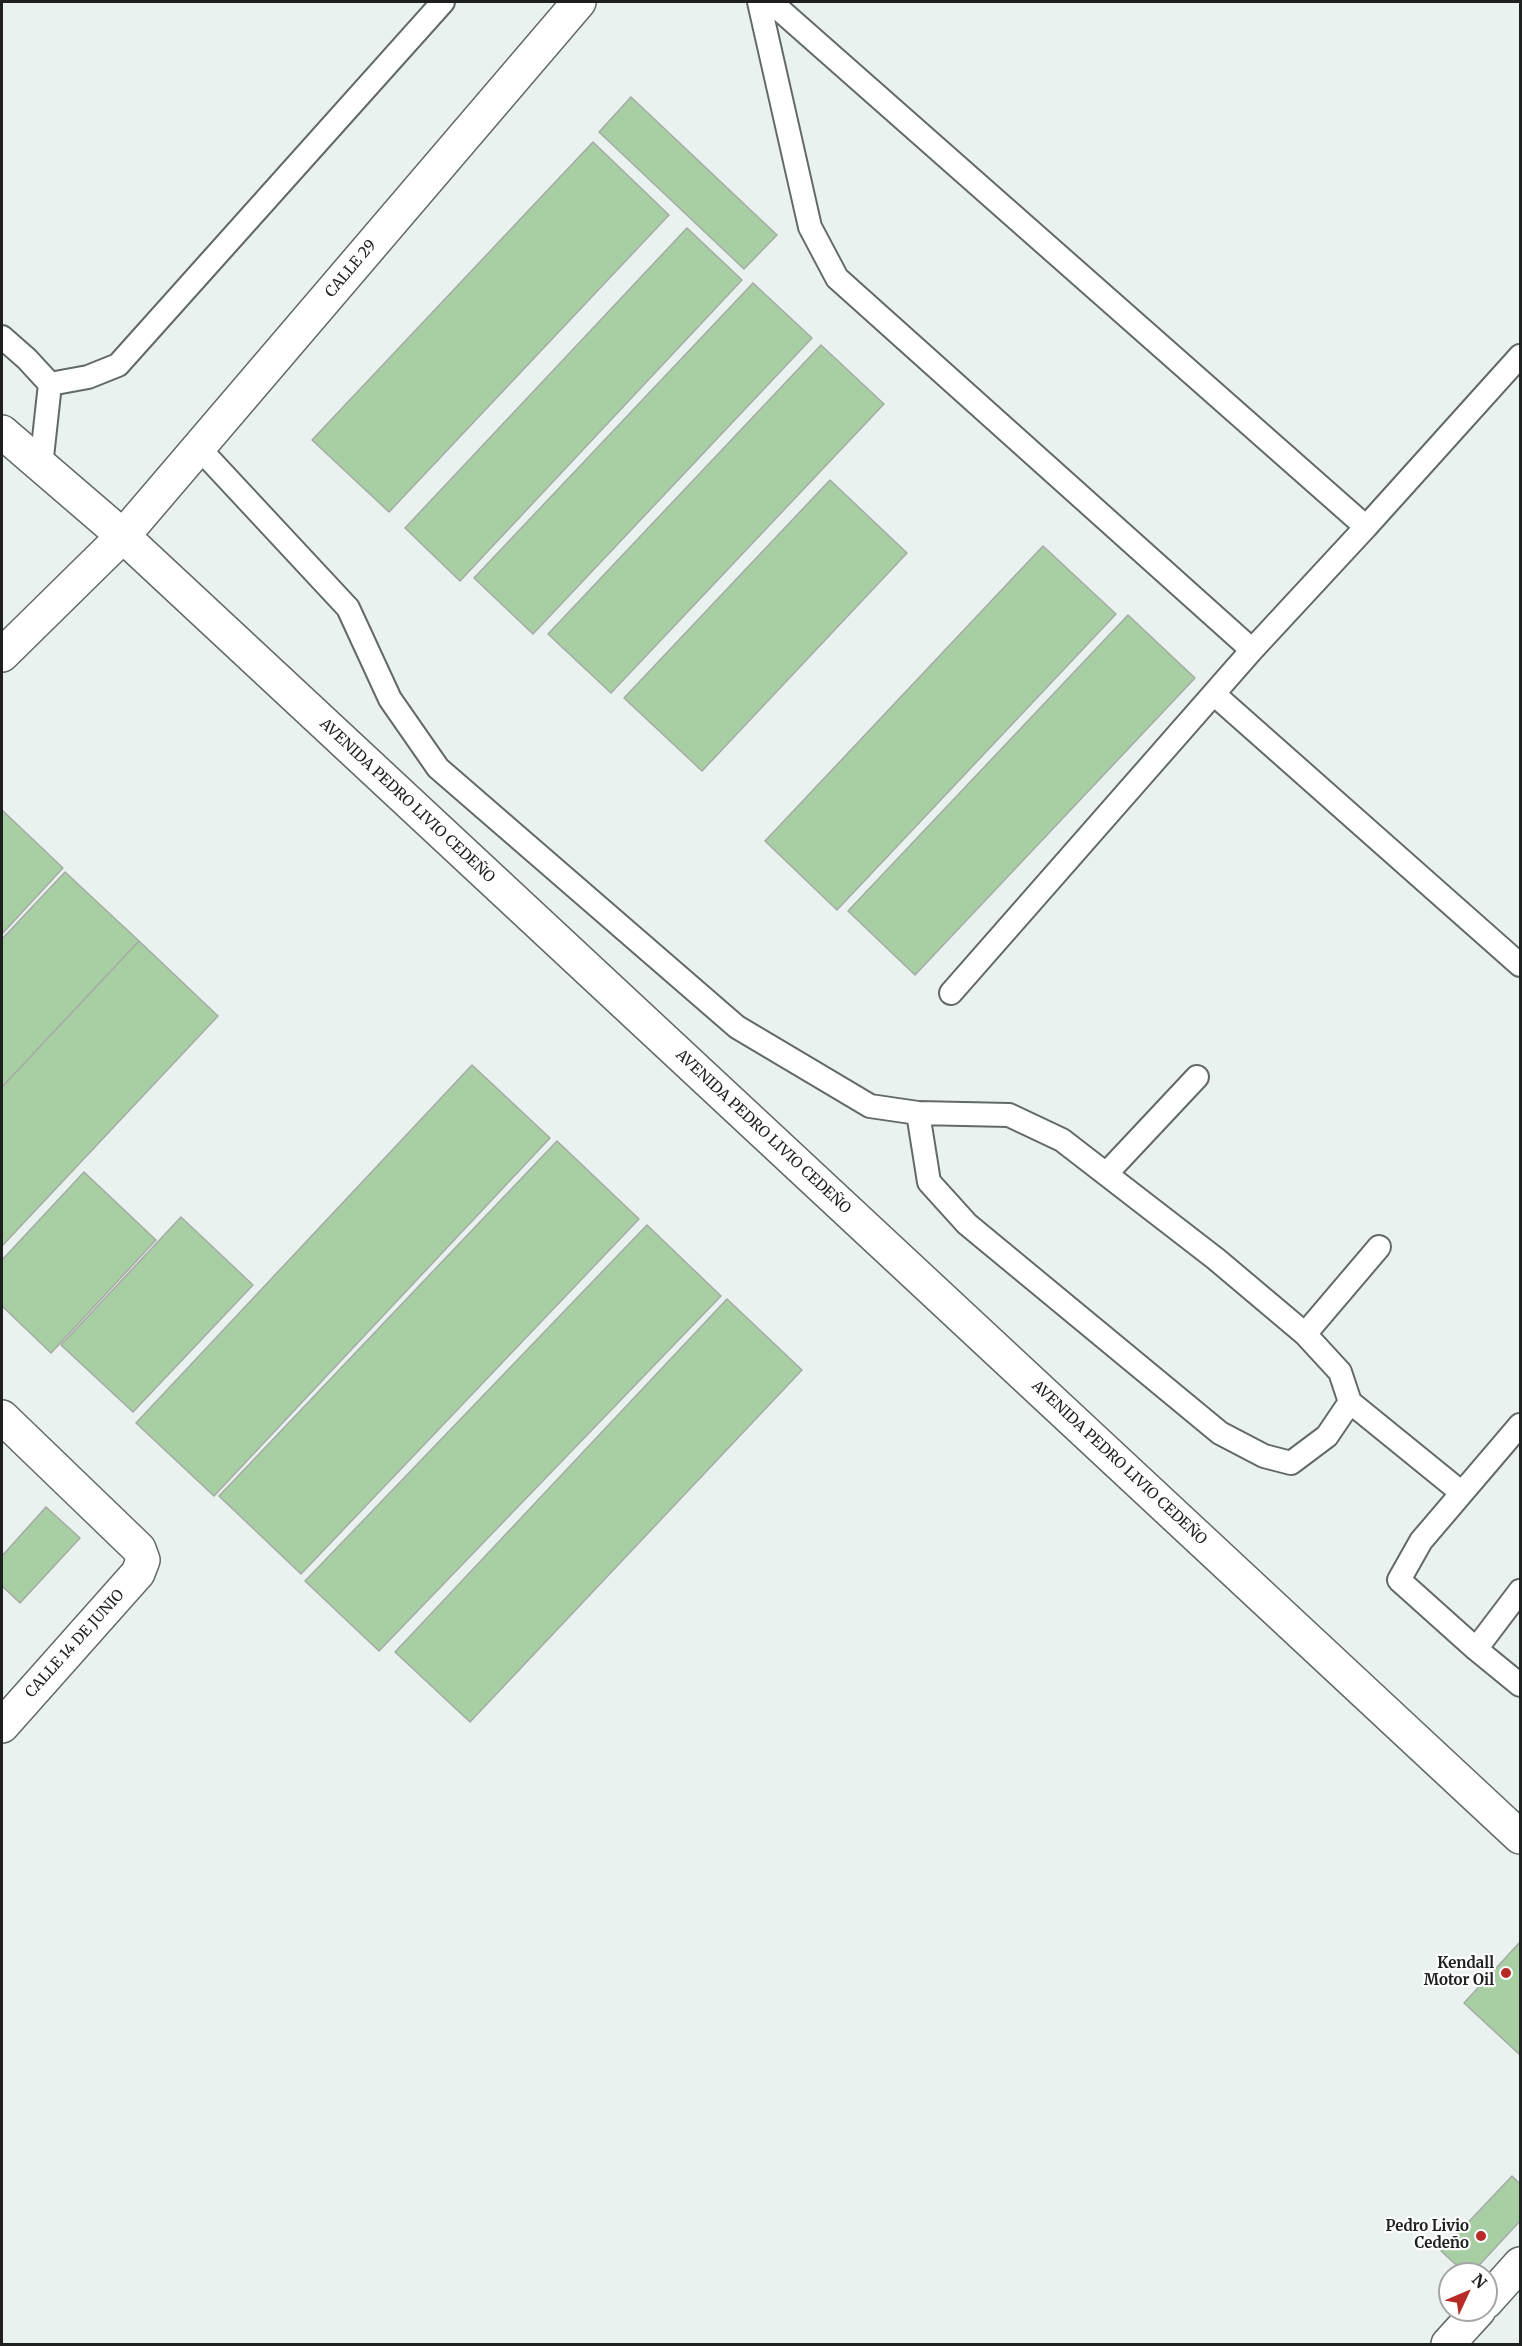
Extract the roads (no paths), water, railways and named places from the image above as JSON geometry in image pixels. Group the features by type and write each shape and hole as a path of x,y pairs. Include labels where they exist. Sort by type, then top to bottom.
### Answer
{"main road":[{"name":"CALLE 29","path":"2,655 123,536 579,2"},
{"name":"AVENIDA PEDRO LIVIO CEDEÑO","path":"2,432 123,536 1521,1837"},
{"name":"CALLE 14 DE JUNIO","path":"2,1417 139,1549 143,1560 138,1573 2,1726"},
{"path":"1498,2289 1521,2264"},
{"path":"1448,2344 1468,2322"}],"lane":[{"path":"50,384 88,376 117,365 443,2"},
{"path":"759,2 810,227 837,278 1252,650"},
{"path":"771,2 1366,527"},
{"path":"2,337 50,384 41,466"},
{"path":"951,993 1215,695 1252,650 1521,356"},
{"path":"199,448 348,608 390,699 438,768 737,1027 870,1106 918,1113 1009,1115 1062,1140 1216,1259 1305,1334 1340,1372 1350,1402 1462,1493"},
{"path":"1215,695 1521,965"},
{"path":"1106,1174 1197,1077"},
{"path":"918,1113 929,1182 967,1224 1220,1433 1264,1456 1291,1463 1327,1436 1350,1402"},
{"path":"1305,1334 1379,1247"},
{"path":"1521,1425 1421,1541 1399,1580 1476,1649 1521,1685"},
{"path":"1476,1649 1521,1591"}],"place":[{"name":"Kendall Motor Oil","path":"1506,1973"},
{"name":"Pedro Livio Cedeño","path":"1481,2236"}]}
